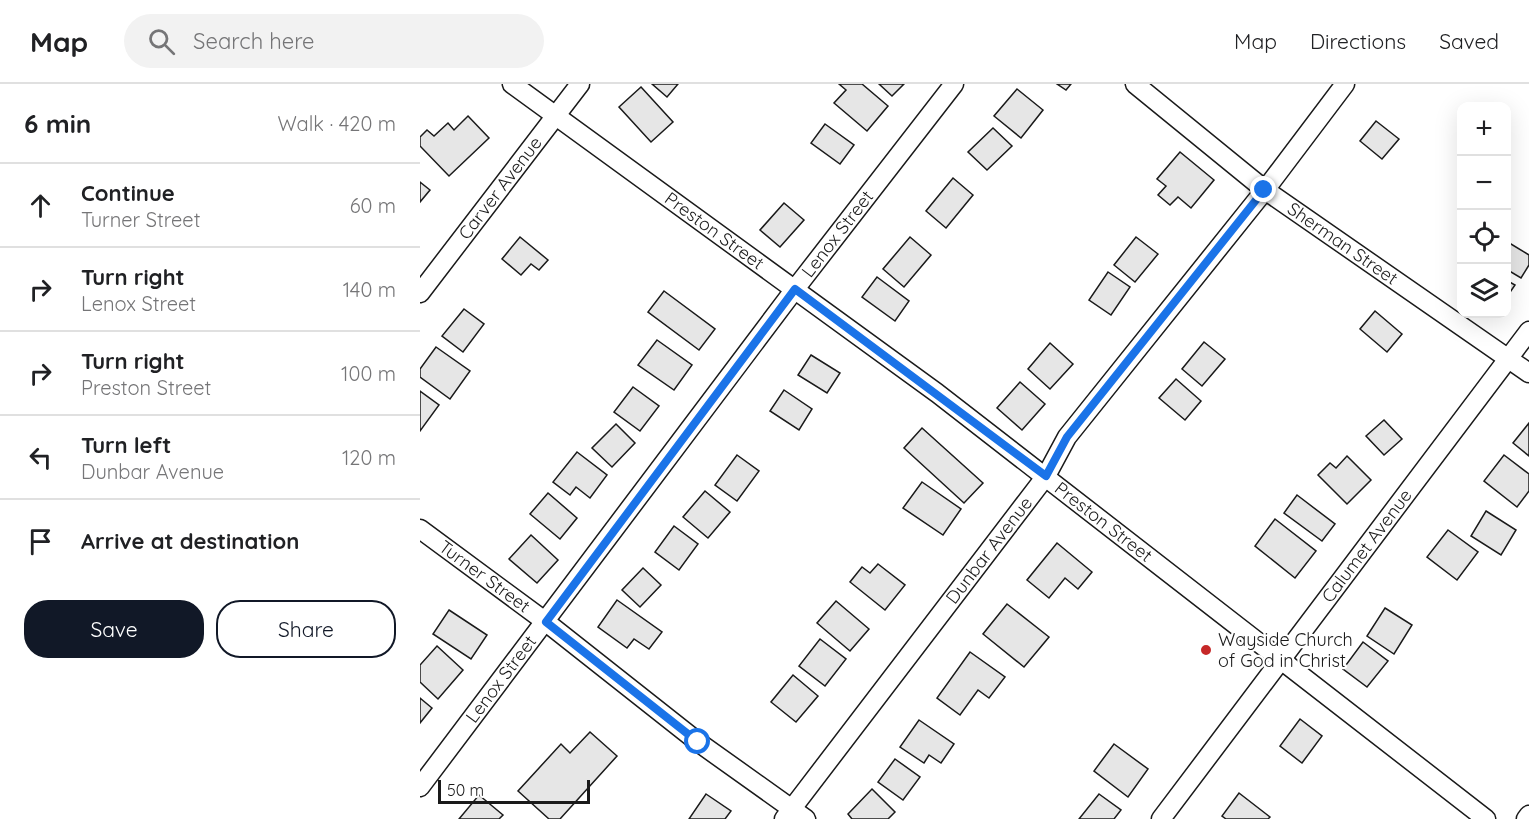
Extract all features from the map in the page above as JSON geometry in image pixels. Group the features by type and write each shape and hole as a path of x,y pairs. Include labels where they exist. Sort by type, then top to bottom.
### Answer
{"street":[{"name":"Preston Street","path":"512,84 795,289 1046,476 1486,819"},
{"name":"Carver Avenue","path":"420,293 580,84"},
{"name":"Lenox Street","path":"420,787 795,289 954,84"},
{"name":"Sherman Street","path":"1135,84 1264,190 1529,373"},
{"name":"Dunbar Avenue","path":"794,816 1046,476 1067,437 1264,190 1345,84"},
{"name":"Calumet Avenue","path":"1161,819 1529,331"},
{"name":"Turner Street","path":"420,529 546,622 794,816"},
{"path":"1526,819 1529,815"}],"building":[{"path":"652,84 678,84 667,97"},
{"path":"839,84 862,84 888,106 867,131 834,103 846,90"},
{"path":"879,84 904,84 892,96"},
{"path":"1057,84 1071,84 1066,90"},
{"path":"641,87 673,122 651,142 619,107"},
{"path":"1017,89 1043,110 1021,138 994,116"},
{"path":"468,116 489,138 449,176 420,146 420,137 427,130 434,136 448,123 454,130"},
{"path":"1376,121 1399,139 1382,159 1360,141"},
{"path":"825,124 854,145 840,164 811,143"},
{"path":"993,128 1012,146 987,170 968,152"},
{"path":"1180,152 1214,180 1191,208 1178,197 1170,205 1158,195 1166,186 1157,179"},
{"path":"953,178 973,195 946,228 926,211"},
{"path":"420,182 430,190 420,202"},
{"path":"784,203 804,220 780,247 760,230"},
{"path":"520,237 548,260 539,270 531,264 521,275 502,259"},
{"path":"910,237 931,255 904,287 883,269"},
{"path":"1136,237 1158,254 1135,282 1114,265"},
{"path":"1511,244 1529,255 1529,265 1521,278 1511,272"},
{"path":"1108,272 1130,287 1111,315 1089,300"},
{"path":"877,277 909,301 895,321 862,297"},
{"path":"664,291 715,329 699,350 648,312"},
{"path":"464,309 484,324 463,352 442,336"},
{"path":"1375,311 1402,334 1387,352 1360,329"},
{"path":"657,340 692,365 674,390 638,365"},
{"path":"1204,342 1225,359 1202,386 1182,369"},
{"path":"1050,343 1073,364 1050,389 1028,369"},
{"path":"436,347 470,371 450,399 420,377 420,369"},
{"path":"811,355 840,373 827,393 798,375"},
{"path":"1176,379 1201,401 1185,420 1159,398"},
{"path":"1020,382 1045,404 1022,430 997,408"},
{"path":"633,387 659,406 640,431 614,412"},
{"path":"784,390 812,409 799,430 770,411"},
{"path":"420,391 439,405 420,431"},
{"path":"1384,420 1402,439 1384,455 1366,436"},
{"path":"1529,423 1529,456 1513,443"},
{"path":"616,424 635,443 612,467 592,448"},
{"path":"922,428 983,483 964,503 904,448"},
{"path":"577,452 607,475 590,498 576,487 570,495 553,482"},
{"path":"737,455 759,471 737,501 715,485"},
{"path":"1504,455 1529,474 1529,491 1517,507 1484,481"},
{"path":"1347,456 1371,480 1347,504 1318,475 1330,463 1336,468"},
{"path":"922,482 961,509 943,535 903,508"},
{"path":"705,491 730,512 708,538 683,517"},
{"path":"548,493 577,518 560,539 530,514"},
{"path":"1297,495 1335,524 1322,541 1284,513"},
{"path":"1486,511 1516,530 1501,555 1471,536"},
{"path":"1275,519 1316,551 1295,578 1255,546"},
{"path":"674,526 698,544 679,570 655,552"},
{"path":"1448,530 1478,552 1457,580 1427,557"},
{"path":"531,535 558,560 537,583 509,559"},
{"path":"1057,543 1092,572 1078,589 1065,578 1049,598 1027,580"},
{"path":"878,564 905,585 885,610 850,582 862,567 870,573"},
{"path":"643,568 661,585 640,607 622,590"},
{"path":"617,600 662,632 649,649 634,639 627,648 598,627"},
{"path":"836,601 869,629 850,651 817,623"},
{"path":"1007,604 1049,637 1024,667 983,634"},
{"path":"1385,608 1412,625 1394,654 1367,636"},
{"path":"449,610 487,635 471,659 433,634"},
{"path":"820,639 846,659 825,686 799,666"},
{"path":"1363,642 1388,661 1367,687 1343,669"},
{"path":"437,646 463,670 438,699 420,682 420,665"},
{"path":"970,652 1005,677 989,698 978,690 960,715 937,698"},
{"path":"793,675 818,696 796,722 771,702"},
{"path":"420,698 432,708 420,723"},
{"path":"1300,719 1322,736 1302,763 1280,746"},
{"path":"919,720 954,744 941,763 929,755 924,763 900,747"},
{"path":"590,732 617,756 560,819 549,819 518,791 561,744 570,753"},
{"path":"1114,744 1148,769 1128,797 1094,771"},
{"path":"895,759 920,777 903,800 878,782"},
{"path":"872,789 895,812 888,819 852,819 848,814"},
{"path":"1239,793 1270,817 1268,819 1226,819 1222,816"},
{"path":"706,794 731,811 725,819 689,819"},
{"path":"1099,794 1121,810 1114,819 1079,819"},
{"path":"479,795 503,815 499,819 459,819"}],"place":[{"name":"Wayside Church of God in Christ","path":"1206,650"}],"route":[{"path":"698,742 546,622 795,289 1046,476 1067,437 1264,190"}]}
